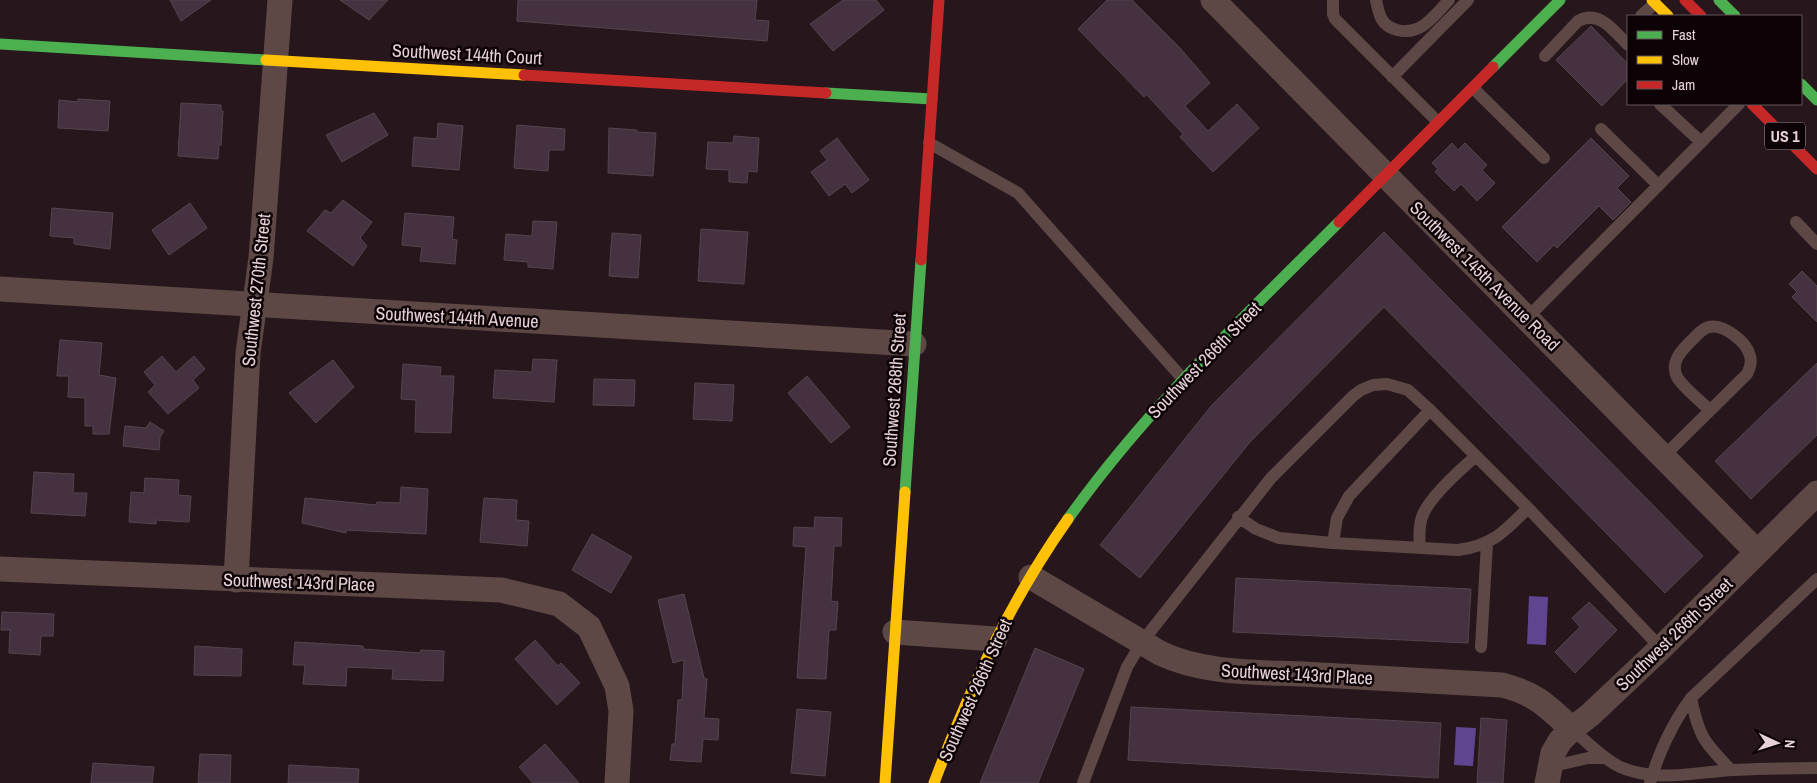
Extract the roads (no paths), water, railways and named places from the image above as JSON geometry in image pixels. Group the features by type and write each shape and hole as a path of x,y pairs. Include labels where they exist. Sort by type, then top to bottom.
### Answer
{"main road":[{"name":"Southwest 268th Street","path":"885,783 939,0"},
{"name":"Southwest 266th Street","path":"934,783 954,730 995,640 1062,527 1104,470 1147,417 1182,379 1472,88 1554,26 1560,0"},
{"path":"1685,0 1700,15"},
{"path":"1719,0 1734,15"},
{"path":"1654,1 1667,15"},
{"name":"Southwest 144th Court","path":"0,44 932,99"},
{"name":"US 1","path":"1802,86 1814,106"},
{"name":"US 1","path":"1753,105 1817,168"}],"street":[{"name":"Southwest 270th Street","path":"236,580 248,353 261,258 280,0"},
{"name":"Southwest 145th Avenue Road","path":"1213,0 1757,552"},
{"name":"Southwest 144th Avenue","path":"0,289 914,344"},
{"name":"Southwest 266th Street","path":"1548,775 1553,753 1572,729 1590,715 1661,648 1817,493"},
{"name":"Southwest 143rd Place","path":"0,569 501,590 559,604 589,627 617,686 621,711 617,783"},
{"name":"Southwest 143rd Place","path":"1031,577 1174,660 1215,669 1502,685 1532,695 1572,729"},
{"path":"895,632 995,640"}],"lane":[{"path":"1334,0 1335,19 1438,122"},
{"path":"1376,0 1379,14 1384,24 1406,32 1414,31 1426,24 1449,0"},
{"path":"1392,77 1468,0"},
{"path":"1642,15 1654,1"},
{"path":"1545,56 1554,26 1578,21 1585,17 1592,16 1601,19 1626,37"},
{"path":"1472,88 1544,158"},
{"path":"1661,105 1701,142"},
{"path":"1527,318 1738,105"},
{"path":"1601,129 1658,185"},
{"path":"929,142 1018,192 1182,379"},
{"path":"1796,222 1817,244"},
{"path":"1664,456 1747,374 1751,366 1748,348 1728,330 1718,327 1703,329 1679,353 1675,370 1677,378 1710,410"},
{"path":"1083,783 1127,667 1142,642 1238,517 1276,473 1352,396 1373,385 1387,384 1399,386 1408,390 1430,410 1528,508 1661,648"},
{"path":"1333,543 1336,518 1349,496 1430,410"},
{"path":"1420,548 1419,533 1422,517 1426,509 1476,456"},
{"path":"1238,517 1256,529 1279,538 1458,550 1487,544 1504,533 1528,508"},
{"path":"1481,647 1487,544"},
{"path":"1651,779 1674,725 1681,711 1691,698 1817,579"},
{"path":"1691,698 1702,739 1731,770"},
{"path":"1572,729 1605,758 1622,768 1651,779 1680,780 1731,770 1817,768"},
{"path":"1548,775 1588,758 1605,758"}]}
